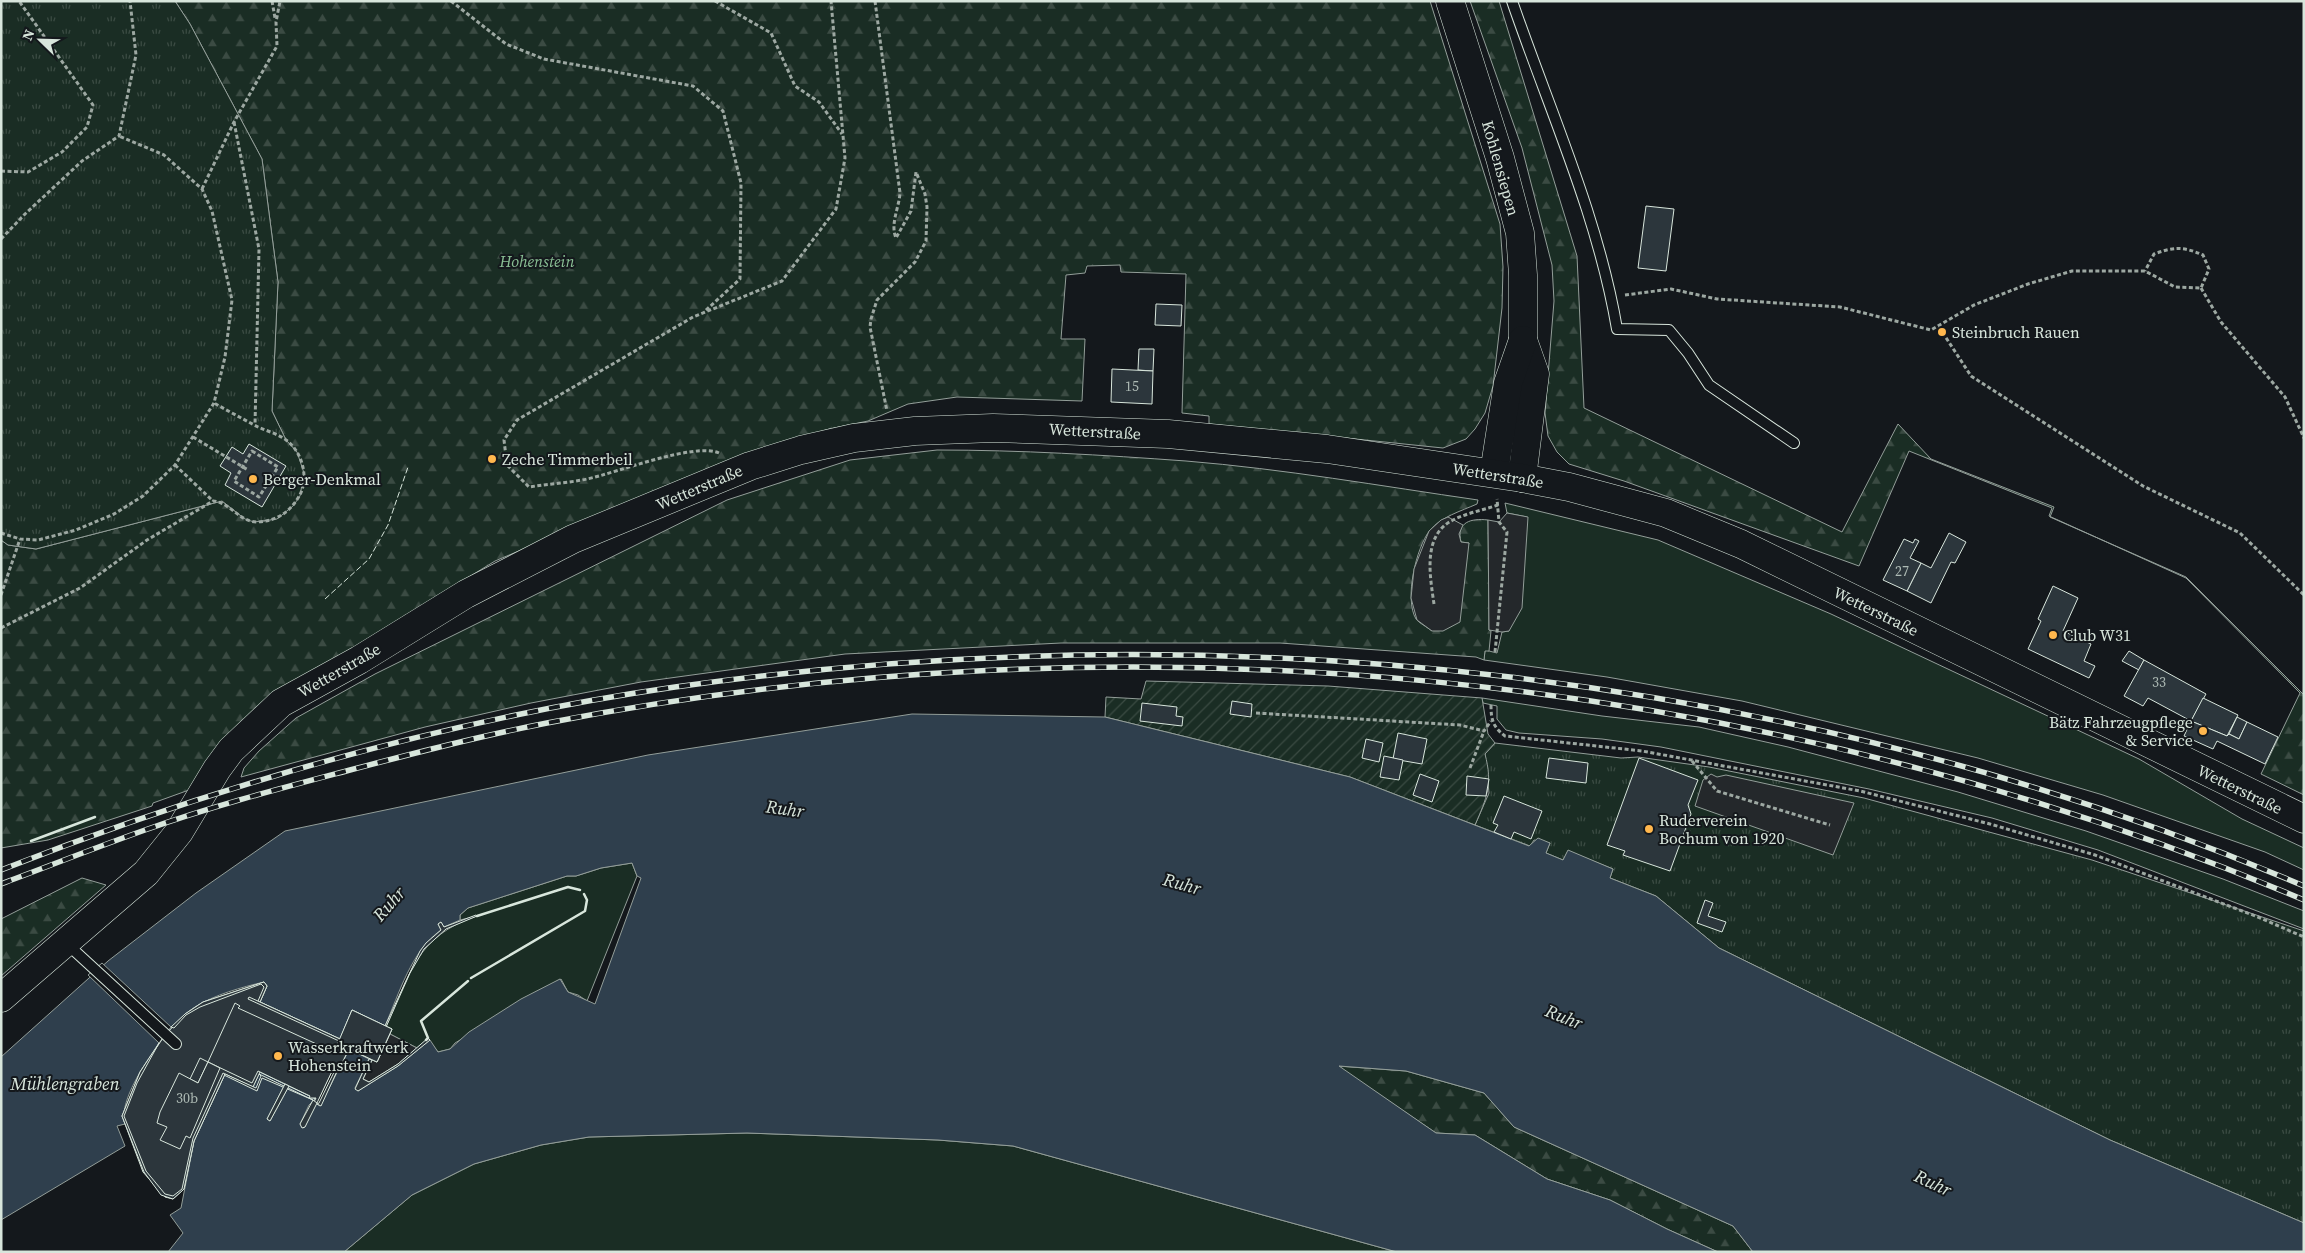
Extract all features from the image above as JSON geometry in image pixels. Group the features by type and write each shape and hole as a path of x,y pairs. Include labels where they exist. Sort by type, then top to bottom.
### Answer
{"main road":[{"name":"Kohlensiepen","path":"1450,1 1500,158 1520,233 1523,276 1523,340 1534,374 1522,478"},
{"name":"Kohlensiepen","path":"1494,473 1508,383 1523,340"},
{"name":"Wetterstraße","path":"1,998 146,873 179,832 217,769 232,750 281,703 359,660 466,594 573,539 750,466 801,450 854,438 890,434 1011,428 1168,434 1327,449 1494,473 1613,498 1666,514 1741,544 2304,820"}],"lane":[{"path":"1512,1 1577,181 1612,297 1617,328 1669,330 1688,353 1709,385 1794,442"},
{"path":"65,942 176,1044"}],"path":[{"path":"1,170 28,172 62,152 87,128 93,105 19,1"},
{"path":"1,239 82,161 119,136 136,55 130,1"},
{"path":"202,189 234,122 277,46 276,22 272,1"},
{"path":"276,22 280,1"},
{"path":"451,1 506,44 544,59 692,86 723,111 741,183 740,280 702,314"},
{"path":"715,1 771,33 795,86 819,102 843,136"},
{"path":"750,466 712,450 670,455 587,479 529,487 507,465 504,440 517,420 693,317 782,281 836,209 845,158 831,1"},
{"path":"875,1 900,193 899,207 894,224 897,239 911,211 916,172 925,194 927,207 926,241 920,255 877,300 872,312 870,327 881,376 890,434"},
{"path":"234,122 259,249 255,425"},
{"path":"1,533 20,539 38,540 76,530 114,514 143,496 175,465 214,403 225,357 232,300 212,210 202,189 164,155 119,136"},
{"path":"2145,272 2154,254 2170,248 2187,248 2203,255 2209,269 2201,288"},
{"path":"1612,297 1672,290 1717,299 1840,307 1931,330 1974,305 2028,284 2072,271 2145,272 2175,287 2201,288"},
{"path":"2201,288 2221,322 2286,398 2304,438"},
{"path":"1939,327 1972,376 2143,486 2240,533 2304,596"},
{"path":"1,628 80,588 147,540 213,501 222,501 244,519 254,522 277,519 286,512 300,496 304,474 297,452 286,440 214,403"},
{"path":"193,437 248,470"},
{"path":"252,451 278,467 259,497 234,481 242,467 252,451"},
{"path":"175,465 213,501"},
{"path":"1494,473 1500,522 1508,532 1495,652"},
{"path":"268,482 274,485"},
{"path":"1434,604 1429,566 1434,538 1443,527 1453,520 1498,505"},
{"path":"1,595 20,539"},
{"path":"1491,705 1491,720 1495,729 1504,736 1642,751 1860,791 1990,824 2095,855 2258,917 2304,937"},
{"path":"1256,713 1460,725 1484,731"},
{"path":"1470,768 1484,731 1491,720"},
{"path":"1692,760 1717,791 1830,825"}],"green space":[{"path":"1,1 175,1 190,24 262,159 278,282 272,411 286,440 297,452 304,473 300,496 293,506 277,519 254,522 245,519 222,501 36,549 8,545 1,540"},
{"name":"Hohenstein","path":"175,1 1430,1 1500,224 1503,267 1502,308 1493,386 1485,413 1466,439 1443,448 1209,424 1209,416 1182,413 1186,274 1121,272 1120,265 1087,266 1085,273 1066,275 1061,339 1085,339 1082,401 957,397 908,404 868,421 829,429 756,451 495,561 257,707 227,736 189,790 153,803 152,806 48,840 1,848 1,540 8,545 36,549 222,501 247,518 265,521 297,452 286,440 272,411 278,282 262,159 190,24"},
{"path":"1470,1 1499,1 1577,256 1584,408 1842,532 1898,424 1931,459 2054,507 2050,517 2052,508 1909,451 1859,566 1624,481 1569,464 1557,452 1548,436 1545,413 1554,301 1552,265 1522,148"},
{"path":"937,450 1062,453 1223,464 1478,500 1477,504 1445,518 1430,530 1416,561 1411,587 1411,599 1416,619 1432,631 1469,543 1461,542 1460,535 1463,526 1471,521 1488,520 1489,630 1491,631 1489,651 1485,651 1484,660 1476,657 1280,643 1061,643 845,654 641,682 531,703 425,727 241,777 244,768 259,751 296,718 375,674 727,500 850,460"},
{"path":"1505,503 1658,540 1831,614 2139,759 2242,819 2304,848 2304,870 2265,852 2103,795 1978,758 1742,701 1607,677 1484,660 1485,650 1497,653 1502,632 1509,631 1527,517 1507,513"},
{"path":"2098,538 2186,577 2304,695 2304,795 2261,774 2300,693 2186,578"},
{"path":"1146,681 1328,686 1482,698 1488,734 1495,743 1485,754 1489,783 1483,806 1475,825 1350,777 1105,717 1106,697 1141,699"},
{"path":"1482,698 1602,716 1699,727 1788,747 1958,792 2086,831 2223,879 2304,911 2304,929 2098,850 1992,818 1869,789 1661,747 1602,739 1519,733 1506,730 1497,719 1497,706 1483,703"},
{"path":"1495,743 1621,758 1638,757 1709,767 1864,798 2092,860 2304,931 2304,1223 2110,1140 1719,948 1656,896 1610,878 1613,869 1568,851 1563,860 1546,853 1550,843 1534,840 1530,846 1475,825 1489,793 1485,754"},
{"path":"632,863 637,876 587,1001 578,995 568,992 561,979 455,1043 450,1049 438,1052 428,1039 417,1048 390,1034 392,1029 386,1027 409,974 418,959 440,934 457,924 477,916 460,920 460,915 468,908 567,876 576,876 601,868"},
{"path":"82,878 106,885 1,976 1,919"},
{"path":"1337,1066 1406,1071 1484,1093 1514,1127 1733,1226 1753,1252 1718,1252 1610,1200 1547,1179 1475,1135 1436,1133"},
{"path":"747,1133 938,1140 1013,1146 1397,1252 344,1252 412,1195 474,1164 541,1145 589,1137"}],"shaded area":[{"path":"1507,513 1528,517 1522,608 1509,631 1502,632 1489,630 1488,520 1499,522"},
{"path":"1448,517 1463,525 1459,534 1461,542 1469,543 1460,622 1443,631 1432,631 1417,620 1411,598 1414,569 1429,531 1441,520"},
{"path":"1711,774 1717,777 1726,775 1854,803 1833,855 1695,806 1703,780"},
{"path":"390,1034 417,1048 398,1064 369,1082 363,1079 372,1060 377,1062"}],"water":[{"path":"912,714 1105,717 1350,777 1529,846 1538,838 1550,843 1546,853 1563,860 1568,850 1613,869 1610,878 1656,896 1719,948 2110,1140 2304,1223 2304,1252 1753,1252 1733,1226 1514,1127 1484,1093 1406,1071 1339,1066 1436,1133 1475,1135 1547,1179 1610,1200 1718,1252 1397,1252 1013,1146 938,1140 747,1133 589,1137 541,1145 474,1164 412,1195 344,1252 168,1252 183,1233 170,1215 181,1208 194,1141 225,1074 253,1087 260,1072 285,1084 267,1119 270,1121 289,1086 310,1096 309,1098 316,1098 309,1105 300,1124 303,1128 315,1103 320,1106 349,1049 369,1059 355,1088 358,1091 398,1066 430,1040 438,1052 450,1049 469,1032 521,999 560,979 568,992 595,1004 641,878 637,876 632,863 601,868 576,876 567,876 468,908 460,915 460,920 444,927 441,922 438,924 441,930 422,949 407,974 385,1026 352,1010 340,1039 260,1002 267,986 264,982 228,992 195,1007 185,1015 160,1043 136,1079 128,1096 124,1112 125,1124 117,1126 125,1146 1,1220 1,1057 108,961 196,893 285,831 648,755"}],"pier":[{"path":"102,963 171,1027 159,1043 88,975"}],"building":[{"path":"1646,206 1674,209 1666,271 1638,268"},
{"path":"1156,304 1182,305 1181,326 1155,325"},
{"path":"1139,349 1154,349 1153,371 1138,370"},
{"path":"1112,369 1153,371 1152,404 1111,402"},
{"name":"Berger-Denkmal","path":"249,444 286,466 262,507 225,485 231,473 220,466 232,447 243,454"},
{"path":"1949,533 1966,542 1955,563 1951,562 1931,603 1907,591 1921,563 1931,568"},
{"path":"1904,539 1913,543 1915,539 1919,541 1910,558 1921,563 1907,591 1883,580"},
{"name":"Club W31","path":"2053,586 2078,598 2063,631 2091,644 2084,661 2095,666 2089,678 2028,649 2041,621 2038,619"},
{"path":"2129,651 2144,660 2139,670 2122,661"},
{"path":"2144,660 2206,694 2191,721 2148,698 2143,706 2124,696"},
{"path":"2203,698 2238,715 2227,736 2191,721"},
{"path":"1232,701 1252,704 1251,717 1230,714"},
{"path":"1142,703 1177,707 1176,716 1183,717 1182,726 1140,721"},
{"path":"2237,717 2247,722 2239,739 2229,734"},
{"path":"2191,721 2239,739 2247,722 2278,737 2265,764 2217,741 2213,749 2184,736"},
{"path":"1398,733 1427,739 1422,764 1393,759"},
{"path":"1366,739 1383,743 1379,762 1362,758"},
{"path":"1384,756 1403,760 1399,780 1380,777"},
{"path":"1549,758 1588,763 1586,783 1546,778"},
{"name":"Ruderverein Bochum von 1920","path":"1639,758 1698,780 1688,805 1691,814 1670,871 1623,855 1625,851 1607,845"},
{"path":"1420,774 1439,781 1432,802 1413,795"},
{"path":"1467,776 1489,779 1486,796 1466,795"},
{"path":"1504,796 1542,811 1531,839 1514,832 1511,839 1494,832 1498,825 1493,823"},
{"path":"1705,900 1713,903 1708,916 1726,922 1722,932 1697,923"},
{"path":"476,915 446,929 424,949 410,973 386,1027 385,1026 420,951 441,930 438,924 441,922 444,927"},
{"path":"264,982 267,986 260,1002 340,1039 352,1010 392,1029 377,1062 349,1049 339,1069 334,1067 318,1100 260,1072 253,1087 225,1074 194,1141 184,1189 173,1199 165,1197 143,1172 122,1116 140,1072 165,1035 185,1014 203,1002"},
{"path":"264,982 267,986 260,1002 258,1001 264,987 261,984 200,1007 186,1015 174,1028 171,1027 185,1014 203,1002"},
{"path":"249,997 340,1039 339,1041 248,999"},
{"name":"Wasserkraftwerk Hohenstein","path":"235,1003 240,1006 238,1008 334,1052 352,1010 392,1029 377,1062 349,1049 339,1069 334,1067 317,1103 314,1102 316,1098 309,1098 310,1096 258,1071 252,1083 208,1062"},
{"path":"428,1038 430,1040 398,1066 358,1091 355,1089 369,1059 372,1060 363,1079 369,1082 398,1064"},
{"path":"159,1043 137,1083 124,1116 146,1171 165,1194 173,1196 182,1189 193,1138 223,1073 225,1074 194,1141 184,1189 173,1199 161,1195 144,1172 122,1116 140,1072"},
{"path":"200,1058 208,1062 198,1083 190,1079"},
{"path":"208,1062 220,1068 190,1138 186,1136 180,1149 160,1140 167,1127 157,1123 160,1112 179,1073 198,1083"},
{"path":"336,1068 338,1069 321,1106 317,1104"},
{"path":"225,1074 256,1088 261,1076 259,1074 313,1100 262,1078 257,1091"},
{"path":"285,1084 289,1086 270,1121 267,1119"},
{"path":"313,1100 317,1103 305,1127 302,1128 300,1124"}],"railway":[{"path":"1,870 82,839 165,811 333,759 418,737 589,701 675,687 881,665 1089,655 1296,659 1503,676 1709,707 1911,753 2110,812 2304,886"},
{"path":"1,884 170,821 221,805 423,751 547,723 768,689 991,670 1215,668 1438,682 1660,712 1880,759 2095,821 2304,900"}],"fence":[{"path":"325,599 369,559 388,525 408,467"}],"wall":[{"path":"31,841 95,817"},
{"path":"477,916 568,887 580,890"},
{"path":"471,978 585,911 587,900 584,894"},
{"path":"426,1040 428,1038 421,1021 468,981"}],"place":[{"name":"Steinbruch Rauen","path":"1942,332"},
{"name":"Zeche Timmerbeil","path":"492,459"},
{"name":"Berger-Denkmal","path":"253,479"},
{"name":"Club W31","path":"2053,635"},
{"name":"Bätz Fahrzeugpflege & Service","path":"2203,731"},
{"name":"Ruderverein Bochum von 1920","path":"1649,829"},
{"name":"Wasserkraftwerk Hohenstein","path":"278,1056"}],"water label":[{"name":"Ruhr","path":"785,809"},
{"name":"Ruhr","path":"1182,884"},
{"name":"Ruhr","path":"389,904"},
{"name":"Ruhr","path":"1564,1017"},
{"name":"Mühlengraben","path":"65,1084"},
{"name":"Ruhr","path":"1933,1183"}]}
